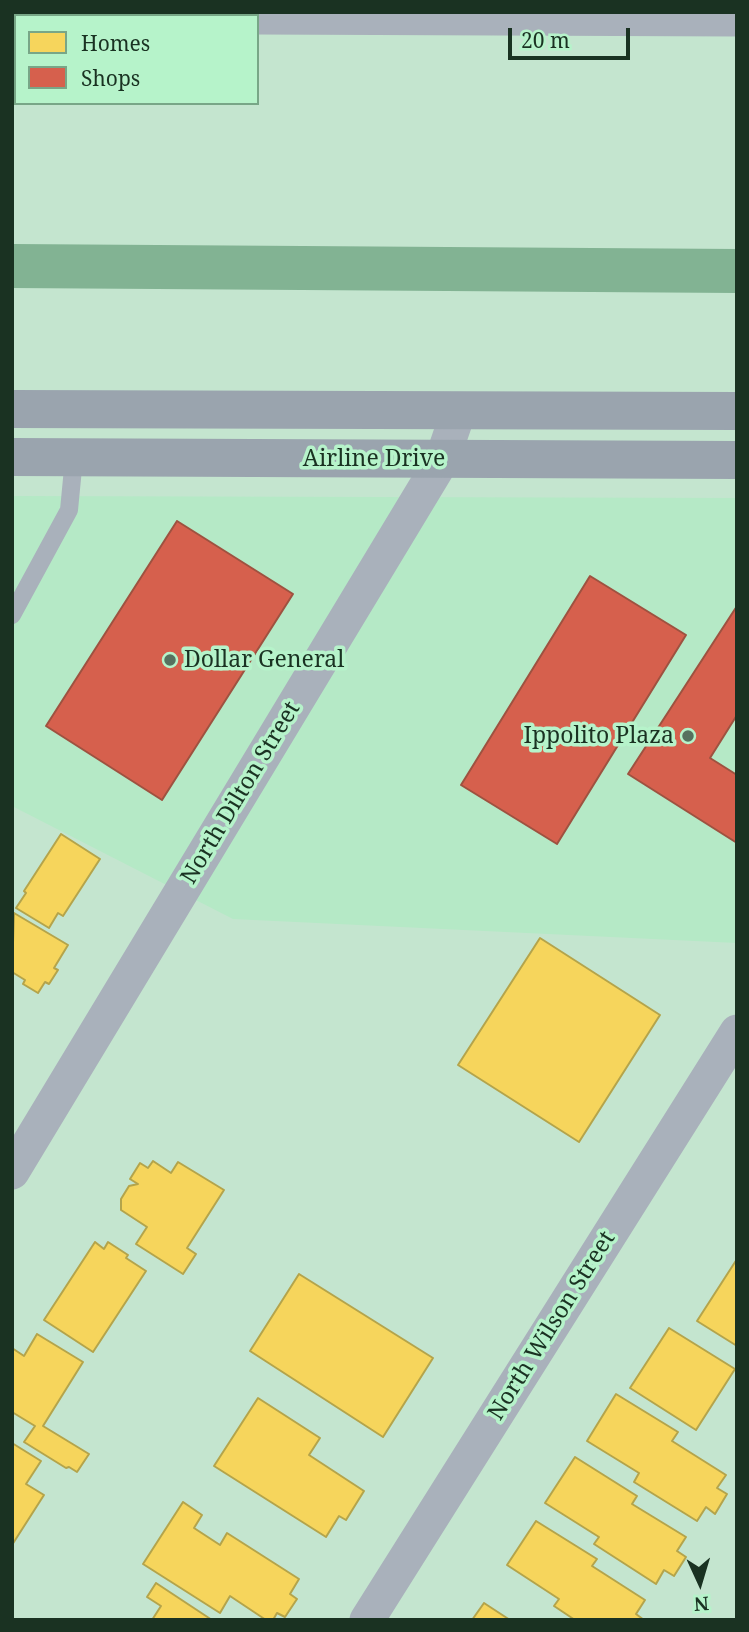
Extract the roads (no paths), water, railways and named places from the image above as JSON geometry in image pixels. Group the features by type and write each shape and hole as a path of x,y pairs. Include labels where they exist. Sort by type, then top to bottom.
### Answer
{"highway":[{"path":"12,409 737,411"},
{"name":"Airline Drive","path":"12,457 737,460"}],"street":[{"path":"259,17 737,19"},
{"name":"North Dilton Street","path":"12,1172 442,460 459,410"},
{"name":"North Wilson Street","path":"367,1620 737,1032"}],"lane":[{"path":"12,615 69,510 74,458"}],"waterway":[{"path":"12,266 737,271"}],"place":[{"name":"Dollar General","path":"170,660"},
{"name":"Ippolito Plaza","path":"688,736"}]}
